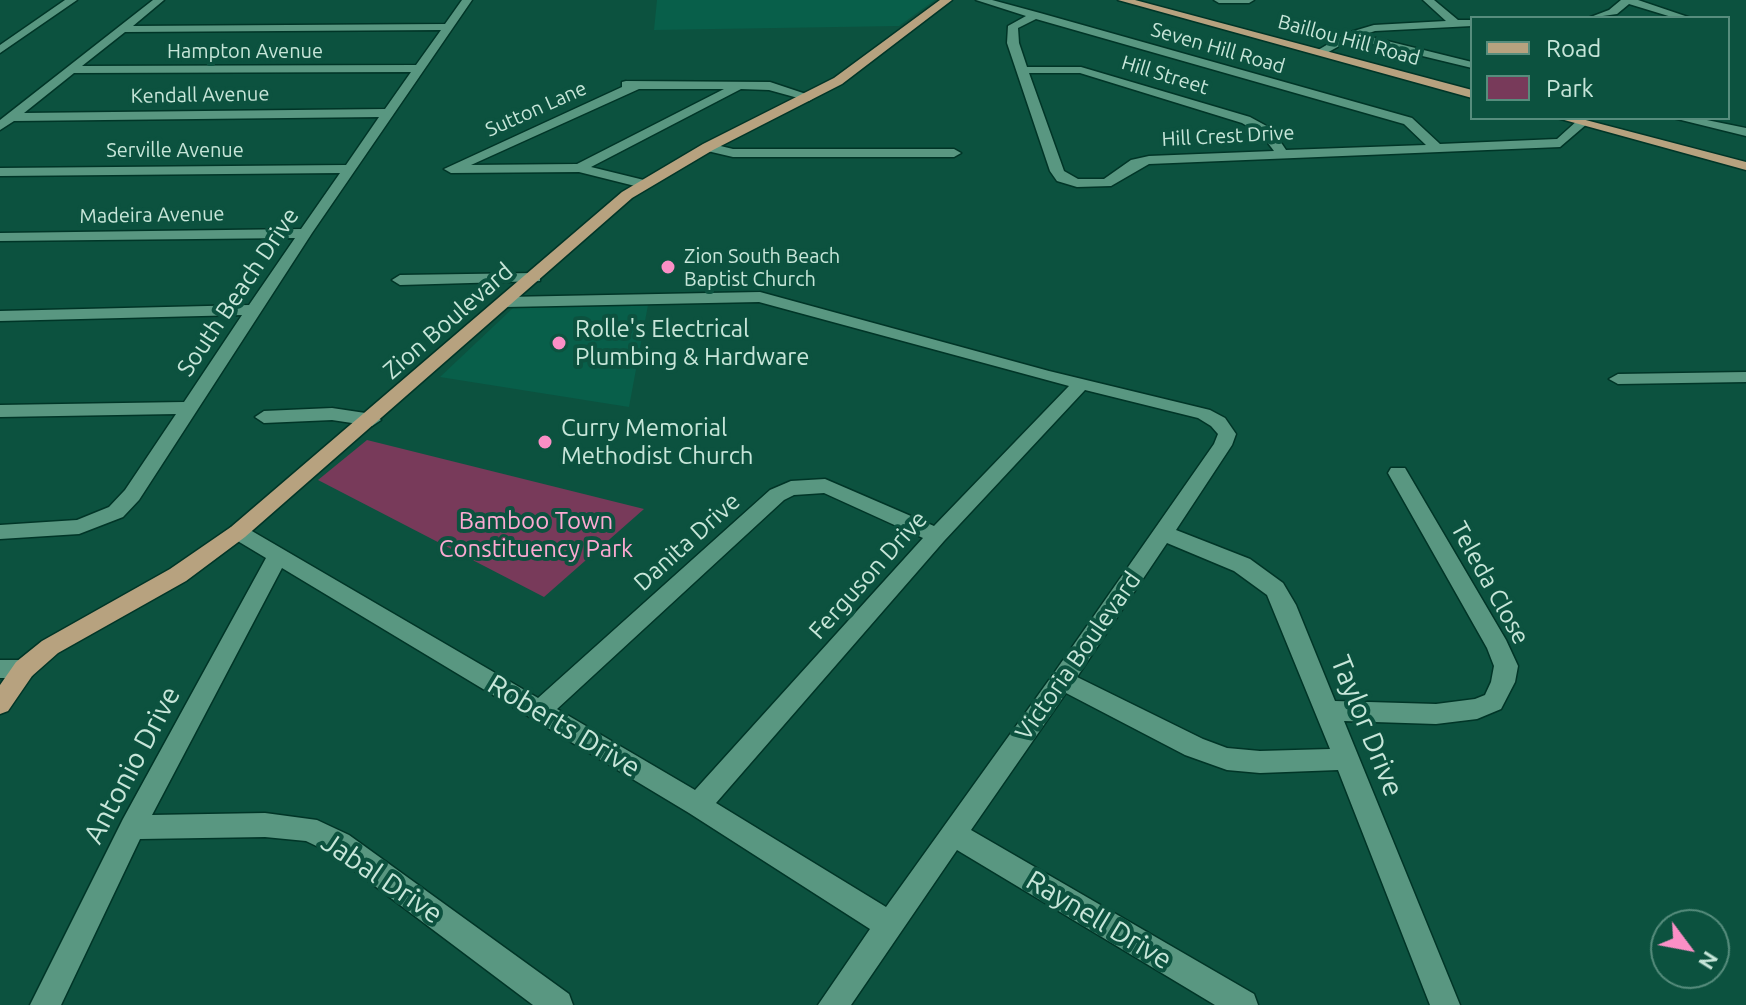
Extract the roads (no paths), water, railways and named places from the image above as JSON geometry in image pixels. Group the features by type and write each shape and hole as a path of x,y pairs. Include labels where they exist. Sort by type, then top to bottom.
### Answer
{"main road":[{"name":"Zion Boulevard","path":"0,704 12,669 178,575 238,532 648,181 855,70 947,0"},
{"name":"Baillou Hill Road","path":"1123,0 1470,93"},
{"path":"1571,120 1746,166"}],"street":[{"path":"0,50 72,0"},
{"path":"6,121 159,0"},
{"name":"South Beach Drive","path":"0,532 79,527 116,512 132,495 305,233 467,0"},
{"name":"Seven Hill Road","path":"981,0 1408,121 1436,147"},
{"path":"1219,0 1249,0"},
{"path":"1428,0 1456,24"},
{"path":"1600,16 1613,12 1627,0 1679,16"},
{"name":"Hill Crest Drive","path":"1036,15 1011,30 1024,70 1062,178 1095,185 1117,179 1136,163 1149,160 1281,152 1560,143 1582,123"},
{"path":"1319,53 1351,35 1383,27 1470,23"},
{"path":"122,29 446,27"},
{"path":"1351,35 1470,65"},
{"name":"Hampton Avenue","path":"71,70 420,68"},
{"name":"Hill Street","path":"1024,70 1081,70 1246,120 1267,132 1281,152"},
{"name":"Sutton Lane","path":"617,85 746,86 803,99"},
{"name":"Sutton Lane","path":"586,169 447,169 637,85"},
{"path":"586,169 746,86"},
{"name":"Kendall Avenue","path":"6,121 389,113"},
{"path":"1689,120 1746,132"},
{"path":"708,147 733,153 954,153"},
{"name":"Serville Avenue","path":"0,172 351,169"},
{"path":"586,169 648,181"},
{"name":"Madeira Avenue","path":"0,237 305,233"},
{"path":"400,280 534,278"},
{"path":"506,302 760,297 1081,384"},
{"path":"0,316 255,310"},
{"path":"1618,379 1746,377"},
{"name":"Victoria Boulevard","path":"833,1005 1223,445 1227,434 1218,422 1204,414 1081,384"},
{"name":"Ferguson Drive","path":"698,805 937,536 1081,384"},
{"path":"0,411 190,408"},
{"path":"264,417 332,414 372,420"},
{"name":"Teleda Close","path":"1328,711 1436,714 1477,709 1493,702 1503,682 1506,666 1498,646 1398,473"},
{"name":"Danita Drive","path":"539,711 777,495 791,488 825,486 937,536"},
{"name":"Roberts Drive","path":"238,532 698,805 888,924"},
{"name":"Taylor Drive","path":"1163,533 1242,565 1275,589 1285,605 1445,1005"},
{"name":"Antonio Drive","path":"45,1005 132,827 278,555"},
{"path":"1062,680 1194,747 1227,759 1260,762 1348,759"},
{"name":"Jabal Drive","path":"132,827 265,825 308,829 340,844 558,1005"},
{"name":"Raynell Drive","path":"954,834 1243,1005"}],"place":[{"name":"Zion South Beach Baptist Church","path":"668,267"},
{"name":"Rolle's Electrical Plumbing & Hardware","path":"559,343"},
{"name":"Curry Memorial Methodist Church","path":"545,442"}],"park label":[{"name":"Bamboo Town Constituency Park","path":"536,535"}]}
